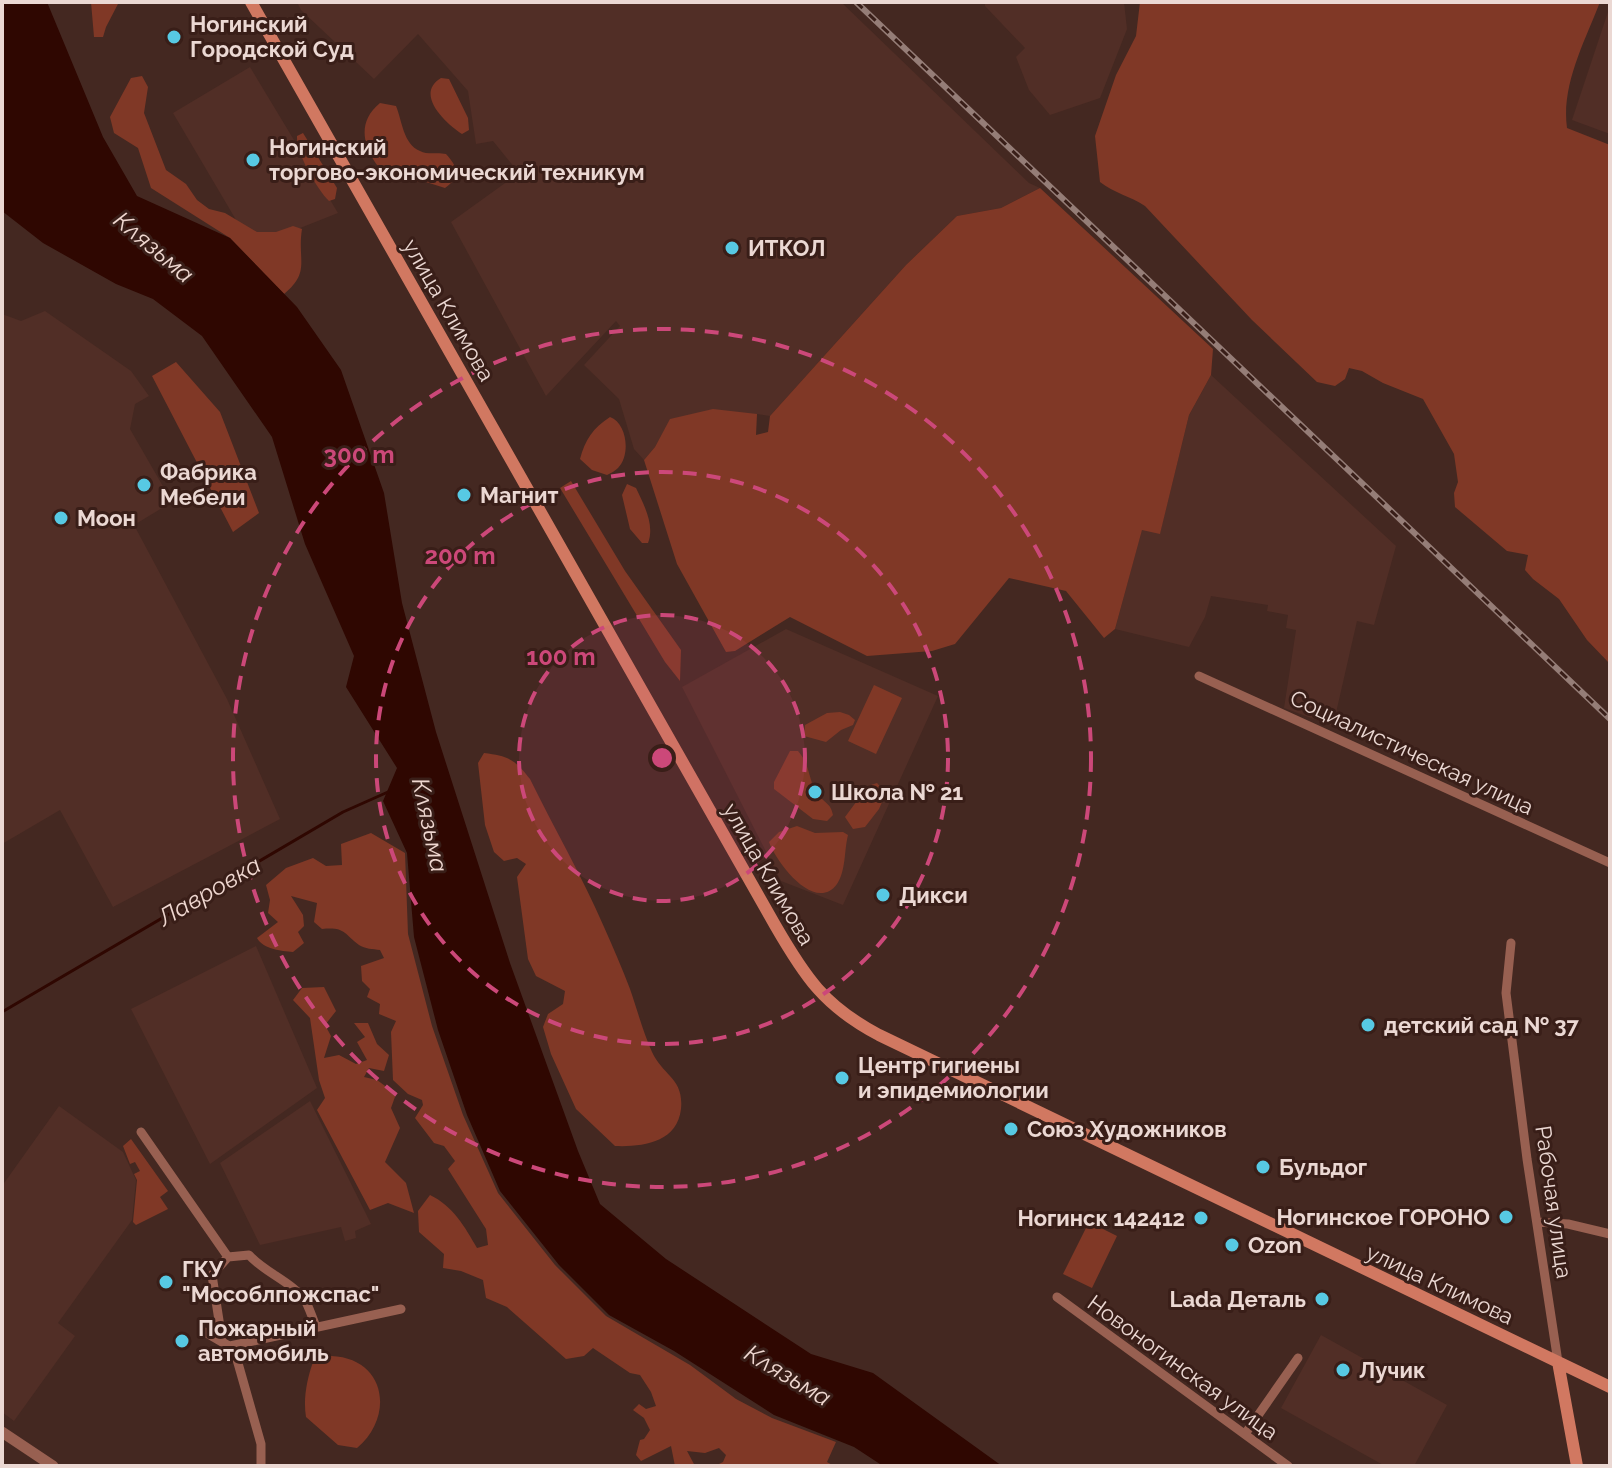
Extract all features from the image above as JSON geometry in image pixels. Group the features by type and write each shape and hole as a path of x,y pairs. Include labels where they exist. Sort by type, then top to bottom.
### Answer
{"main road":[{"name":"улица Климова","path":"251,2 641,691 814,988 838,1010 879,1035 1610,1387"},
{"name":"Рабочая улица","path":"1558,1362 1577,1466"}],"street":[{"name":"Социалистическая улица","path":"1199,676 1610,863"},
{"name":"Рабочая улица","path":"1511,943 1506,993 1558,1362"},
{"path":"141,1132 228,1257"},
{"path":"1537,1222 1568,1224 1610,1234"},
{"path":"226,1343 212,1275 228,1257 249,1255 259,1266 294,1290 305,1302 316,1327"},
{"name":"Новоногинская улица","path":"1057,1297 1288,1466"},
{"path":"226,1343 401,1309"},
{"path":"205,1332 234,1349 254,1419 262,1462 274,1466"},
{"path":"1245,1434 1298,1358"},
{"path":"2,1432 53,1466"}],"shaded area":[{"path":"91,2 119,2 103,37 94,37"},
{"path":"297,2 841,2 1029,183 1040,188 1001,208 957,216 906,265 770,416 671,419 644,460 634,449 619,399 584,365 620,326 616,321 546,396 451,222 519,173 493,141 476,144 468,91 418,34 374,79 301,10"},
{"path":"985,2 1124,2 1127,29 1100,98 1050,115 1029,90 1016,57 1025,48 985,6"},
{"path":"1140,2 1600,2 1571,80 1566,112 1567,128 1610,145 1610,664 1587,640 1559,599 1525,570 1528,555 1507,551 1455,507 1454,493 1458,482 1454,454 1423,399 1349,368 1345,379 1335,386 1317,382 1252,320 1145,206 1100,182 1095,136 1116,75 1136,36"},
{"path":"1610,6 1610,134 1572,120"},
{"name":"Ногинский торгово-экономический техникум","path":"250,67 338,213 252,247 173,113"},
{"path":"142,76 148,87 144,113 166,170 186,184 197,200 257,232 276,232 293,226 302,229 300,272 298,279 284,294 230,238 151,188 138,148 114,133 110,117 131,78"},
{"path":"441,78 449,79 468,118 469,130 462,134 441,116 432,100 433,85"},
{"path":"380,103 396,106 414,148 426,153 446,154 456,172 450,184 445,188 426,182 390,180 382,171 370,152 365,132 371,112"},
{"path":"303,133 337,188 335,199 329,201 308,170 297,136"},
{"path":"1040,188 1213,349 1211,375 1189,415 1160,534 1142,530 1115,629 1104,638 1066,591 1009,578 955,644 932,651 867,656 790,617 735,651 726,652 677,564 644,460 670,419 713,409 757,414 756,435 768,432 770,416 906,265 957,216 1001,208"},
{"path":"45,311 131,371 149,396 135,404 130,429 172,502 134,525 227,699 280,819 113,907 60,810 2,844 2,314 21,321"},
{"path":"176,362 220,412 259,513 233,532 152,376"},
{"path":"1211,375 1396,546 1374,625 1357,621 1333,726 1284,708 1296,630 1286,628 1288,615 1267,611 1268,605 1211,596 1205,617 1189,647 1115,629 1142,529 1160,533 1189,415"},
{"path":"610,417 620,426 626,448 622,462 607,475 592,470 580,459 590,435"},
{"path":"571,481 625,571 681,650 680,681 665,662 560,488"},
{"path":"627,484 636,488 645,508 650,529 648,543 642,543 630,529 622,495"},
{"name":"Школа № 21","path":"786,629 938,696 843,905 781,881 682,687"},
{"path":"874,685 902,698 876,754 848,741"},
{"path":"840,712 855,720 853,725 826,742 804,736 805,725 827,713"},
{"path":"790,751 798,751 802,756 815,789 831,808 833,815 827,821 813,819 774,789 774,782"},
{"path":"484,753 511,760 530,779 587,889 630,989 652,1052 679,1090 681,1109 678,1120 673,1129 657,1141 615,1146 576,1109 551,1054 543,1027 548,1014 563,1004 565,991 536,976 528,959 517,877 526,864 517,858 504,861 494,852 485,825 478,763"},
{"path":"877,783 886,793 879,809 865,827 853,829 845,817 868,786"},
{"path":"797,826 815,833 843,832 848,835 842,873 837,884 828,892 818,893 797,882 773,851 769,842 779,832"},
{"path":"371,833 405,853 408,934 432,1026 463,1115 498,1193 555,1265 606,1316 690,1365 736,1399 772,1418 836,1442 827,1462 834,1466 715,1466 723,1462 726,1455 719,1448 705,1453 687,1451 695,1466 675,1466 671,1446 641,1461 636,1455 640,1440 650,1430 644,1418 633,1410 639,1404 646,1409 656,1406 640,1375 630,1373 593,1348 584,1356 566,1359 507,1307 486,1298 483,1280 443,1268 444,1254 419,1232 418,1211 430,1195 452,1211 477,1248 488,1245 486,1229 448,1169 455,1161 444,1146 434,1143 415,1118 423,1105 422,1100 408,1094 393,1080 391,1032 396,1021 379,1014 380,1004 367,997 370,989 362,981 361,966 384,958 380,950 361,946 340,930 322,929 314,922 317,903 291,896 303,915 304,926 298,932 304,943 293,952 288,952 268,947 257,938 278,922 268,913 270,900 266,885 286,868 313,858 326,866 342,865 341,844"},
{"path":"256,946 317,1088 210,1164 131,1009"},
{"path":"324,987 336,1011 325,1025 331,1036 324,1058 339,1055 356,1064 367,1060 357,1042 365,1037 354,1023 368,1023 377,1044 389,1055 384,1071 369,1068 364,1077 377,1080 396,1094 391,1108 400,1128 385,1162 406,1183 414,1213 388,1203 370,1210 317,1110 325,1098 319,1080 310,1018 293,1000 302,988"},
{"path":"310,1101 371,1224 355,1231 356,1238 345,1241 341,1227 260,1245 220,1163"},
{"path":"59,1106 123,1152 136,1180 132,1220 58,1323 75,1336 14,1421 2,1412 2,1186"},
{"path":"131,1139 168,1191 160,1197 168,1209 136,1225 133,1222 137,1180 134,1174 140,1171 135,1162 130,1164 123,1146"},
{"path":"1089,1222 1117,1236 1092,1288 1063,1274"},
{"name":"Лучик","path":"1321,1335 1447,1405 1414,1466 1385,1466 1281,1408"},
{"path":"331,1356 349,1359 364,1367 379,1391 377,1420 357,1448 338,1445 306,1417 306,1389 313,1362"}],"water":[{"name":"Клязьма","path":"2,2 47,2 103,137 137,196 230,238 297,307 341,370 384,493 402,603 436,732 510,963 600,1204 666,1259 811,1354 873,1373 1002,1466 883,1466 854,1447 774,1415 674,1351 609,1315 559,1265 500,1191 467,1115 438,1030 414,937 407,853 383,801 397,768 346,687 354,656 305,544 272,437 202,336 153,299 116,284 43,243 2,211"}],"waterway":[{"name":"Лавровка","path":"2,1012 343,812 388,792"}],"railway":[{"path":"856,2 1610,719"}],"place":[{"name":"Ногинский Городской Суд","path":"174,37"},
{"name":"Ногинский торгово-экономический техникум","path":"253,160"},
{"name":"ИТКОЛ","path":"732,248"},
{"name":"Фабрика Мебели","path":"144,485"},
{"name":"Магнит","path":"464,495"},
{"name":"Моон","path":"61,518"},
{"name":"Школа № 21","path":"815,792"},
{"name":"Дикси","path":"883,895"},
{"name":"детский сад № 37","path":"1368,1025"},
{"name":"Центр гигиены и эпидемиологии","path":"842,1078"},
{"name":"Союз Художников","path":"1011,1129"},
{"name":"Бульдог","path":"1263,1167"},
{"name":"Ногинское ГОРОНО","path":"1506,1217"},
{"name":"Ногинск 142412","path":"1201,1218"},
{"name":"Ozon","path":"1232,1245"},
{"name":"ГКУ \"Мособлпожспас\"","path":"166,1282"},
{"name":"Lada Деталь","path":"1322,1299"},
{"name":"Пожарный автомобиль","path":"182,1341"},
{"name":"Лучик","path":"1343,1370"}]}
